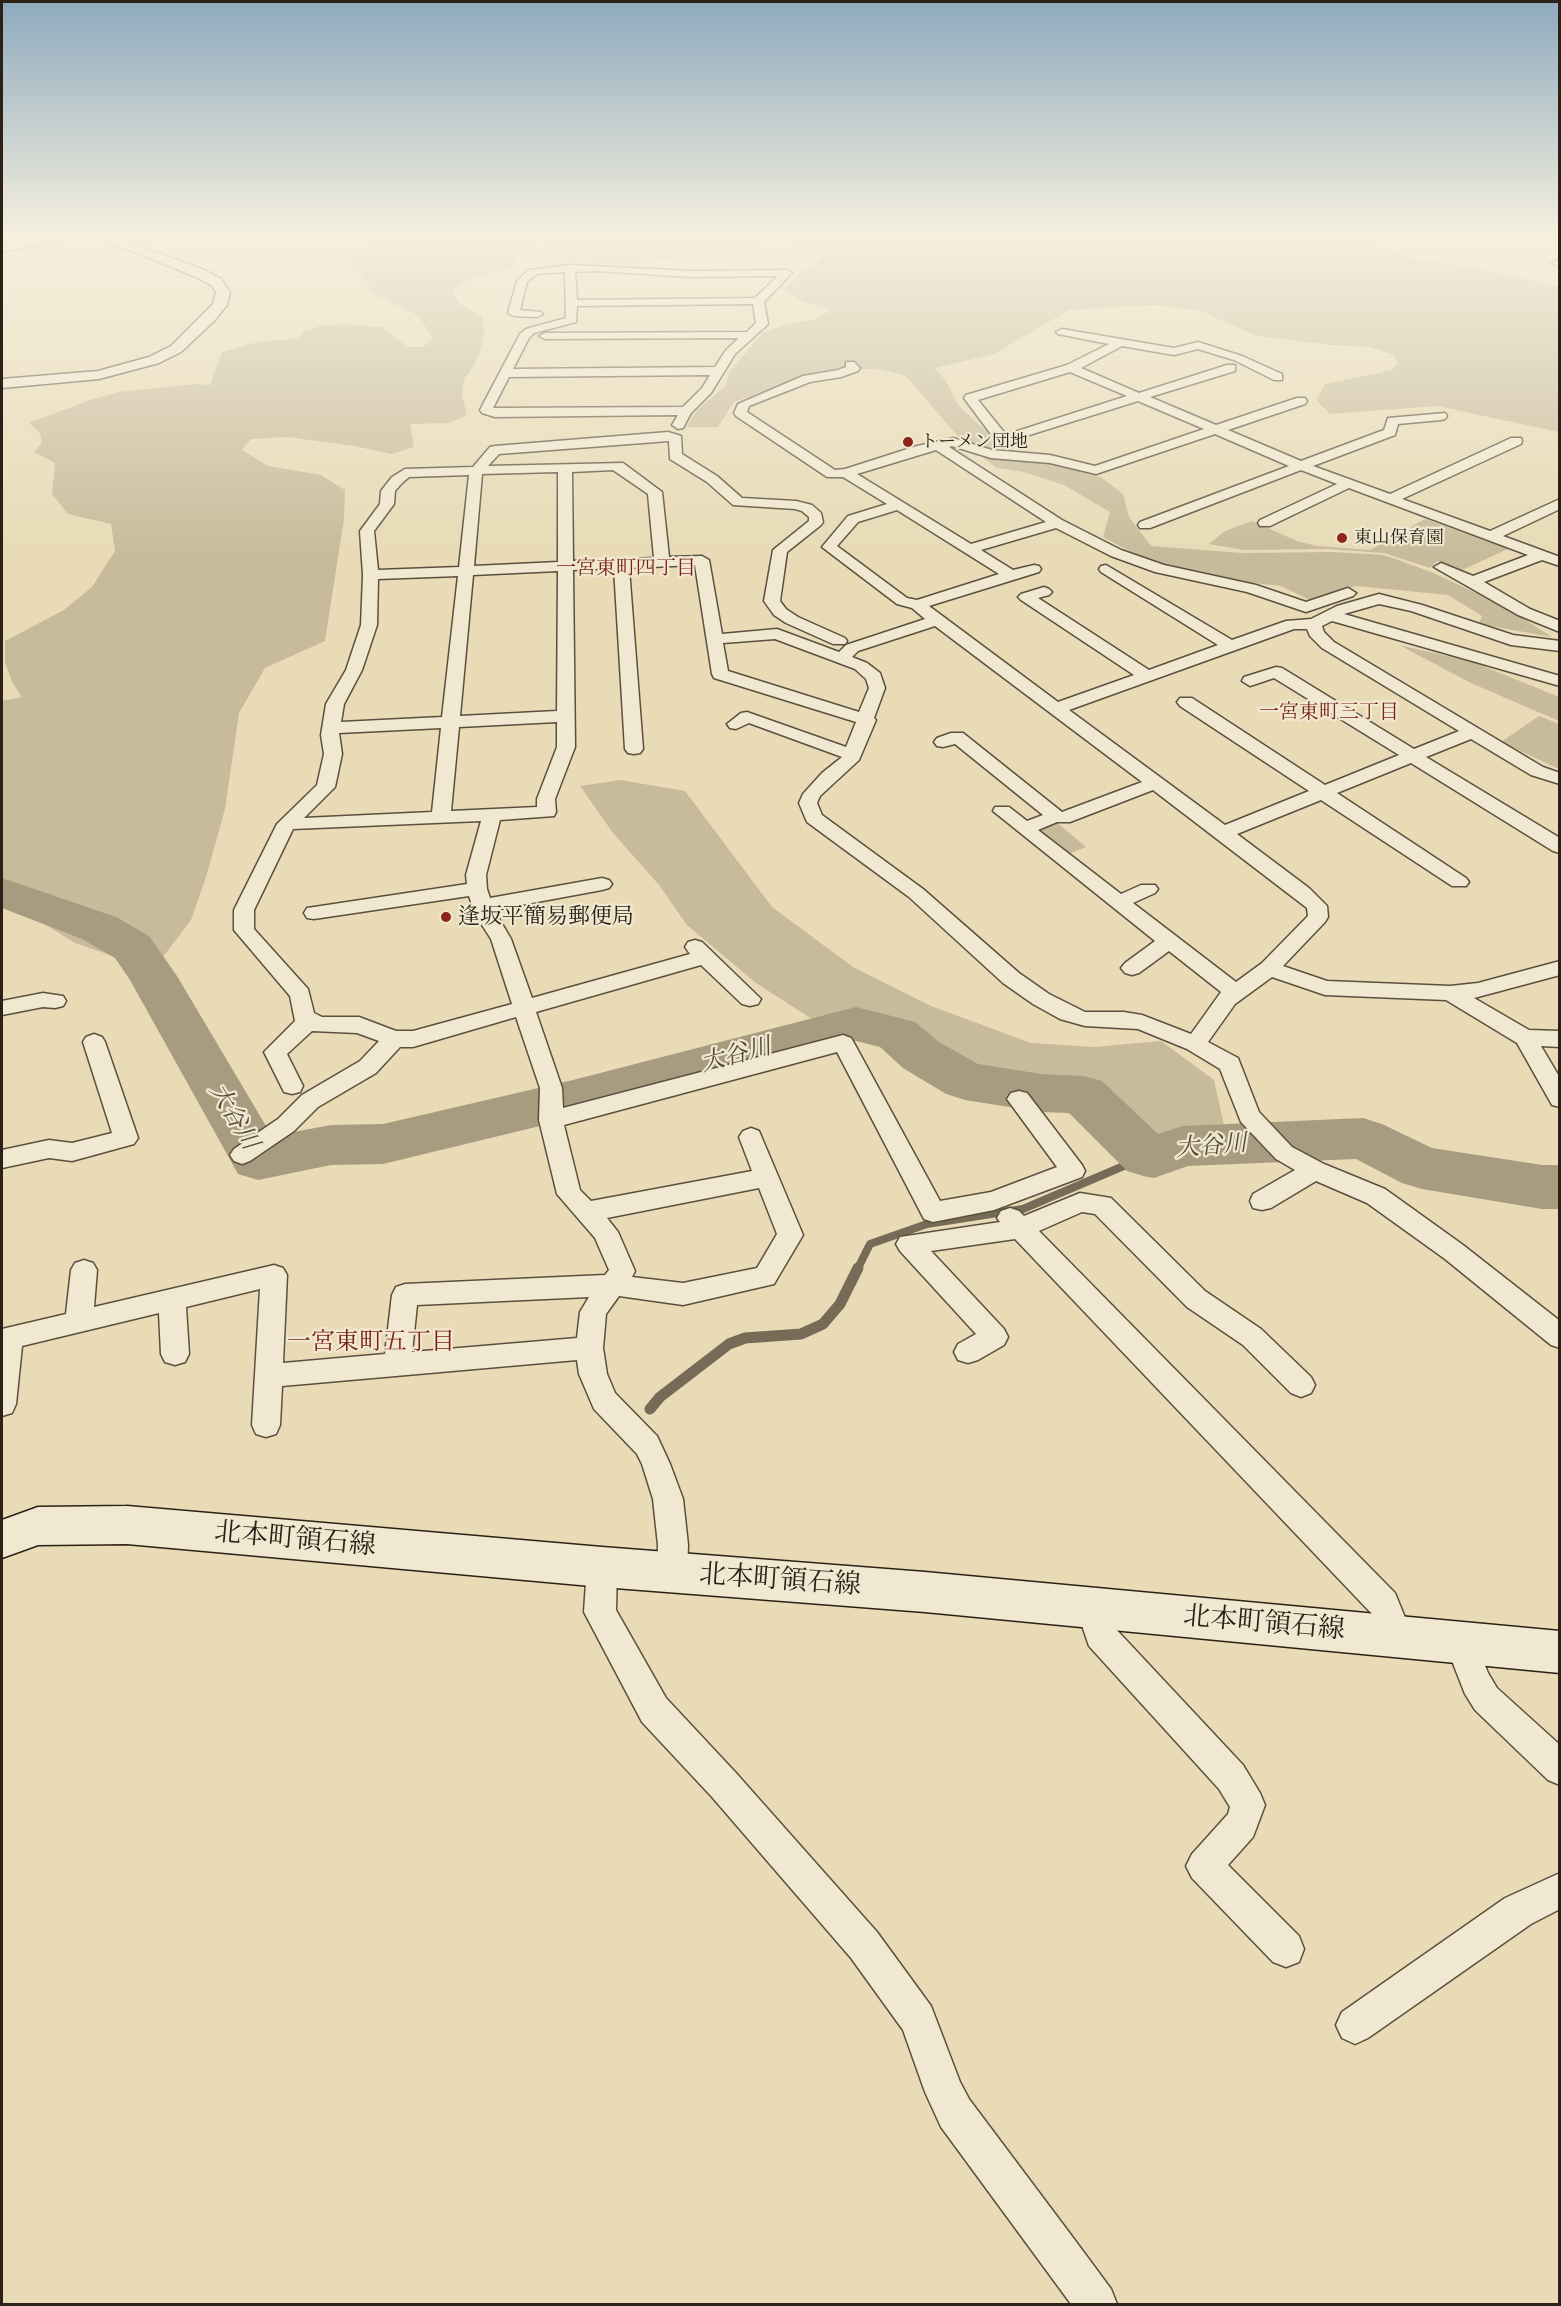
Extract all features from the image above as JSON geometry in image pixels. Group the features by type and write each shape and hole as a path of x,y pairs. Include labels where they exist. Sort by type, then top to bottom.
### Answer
{"main road":[{"name":"北本町領石線","path":"2,1539 38,1526 127,1525 602,1568 925,1592 1560,1652"}],"street":[{"path":"2,384 99,375 154,360 176,349 182,343"},
{"path":"520,343 486,410 495,414 686,411"},
{"path":"669,436 686,411 707,390 730,352 741,343"},
{"path":"1112,343 1173,352 1198,345 1238,358 1278,377"},
{"path":"1118,344 1071,368 970,398 998,434 1006,438 1231,368"},
{"path":"849,364 854,368 841,373 807,379 744,404 740,413 832,474 846,473 953,442 991,454 1050,459 1096,470 1301,401"},
{"path":"1071,368 1299,465 1560,562"},
{"path":"504,373 717,371"},
{"path":"1145,525 1389,432 1392,421 1441,416"},
{"path":"441,817 476,471 495,450 669,436 676,440 675,456 712,479 738,502 796,505 807,508 816,516 816,522 780,550 772,601 780,612 847,653 874,677 878,688 850,760 828,777 812,794 808,803 814,818 916,893 1011,978 1041,999 1068,1014 1085,1019 1124,1019 1142,1022 1195,1044 1230,1064 1249,1116 1284,1153 1316,1170 1376,1196 1454,1252 1560,1337"},
{"path":"1390,499 1516,441"},
{"path":"938,445 1057,523 1116,553 1160,569 1251,588 1306,607 1355,591 1416,608 1511,640 1560,646"},
{"path":"662,562 655,492 619,469 618,466 405,473 397,480 388,491 387,504 367,531 370,575 369,625 364,645 335,704 331,728 333,754 326,787 286,824 244,910 244,930 300,994 304,1017 318,1024 359,1025 394,1039 413,1039 700,952 750,999"},
{"path":"286,824 547,812 546,800 566,747 565,467"},
{"path":"846,473 1011,575"},
{"path":"1265,523 1350,483"},
{"path":"1491,536 1560,503"},
{"path":"900,505 854,519 829,547 902,601 917,605 1302,892 1317,906 1318,917 1269,968 1227,999 1195,1044"},
{"path":"970,549 1057,523"},
{"path":"1472,581 1542,555"},
{"path":"370,575 702,560 720,674 867,720"},
{"path":"621,564 634,749"},
{"path":"1441,567 1472,581 1524,612 1560,627"},
{"path":"917,605 1034,569"},
{"path":"1106,569 1231,646"},
{"path":"1044,592 1026,597 1147,676"},
{"path":"1056,709 1292,624 1314,624 1343,609 1379,599"},
{"path":"1329,615 1560,681"},
{"path":"714,639 777,634 847,653 937,620"},
{"path":"1314,624 1316,633 1328,645 1537,771 1560,779"},
{"path":"1250,681 1276,672 1560,847"},
{"path":"1186,702 1459,882"},
{"path":"331,728 566,716"},
{"path":"736,724 747,717 853,755"},
{"path":"1223,833 1472,732"},
{"path":"943,742 957,737 1056,816 1063,818 1155,783"},
{"path":"1002,811 1236,993"},
{"path":"492,814 476,875 479,897 501,939 523,1007 551,1106 569,1194 606,1232 622,1271 593,1312 589,1348 593,1374 604,1401 647,1445 656,1464 668,1499 673,1545 672,1573"},
{"path":"1025,829 1056,816"},
{"path":"314,913 602,884"},
{"path":"1119,902 1148,889"},
{"path":"1132,968 1169,941"},
{"path":"1269,968 1325,988 1450,993 1478,990 1560,968"},
{"path":"1450,993 1525,1038 1560,1099"},
{"path":"2,1008 43,1000 55,1001"},
{"path":"292,1086 275,1052 310,1020"},
{"path":"1525,1038 1560,1039"},
{"path":"242,1155 286,1125 310,1101 368,1067 394,1039"},
{"path":"2,1159 49,1149 72,1152 120,1150 126,1138 94,1042"},
{"path":"551,1106 843,1043 933,1212 994,1202 1073,1171 1019,1099"},
{"path":"397,1364 405,1295 612,1285 683,1294 765,1277 790,1234 751,1137"},
{"path":"1262,1201 1316,1170"},
{"path":"586,1212 767,1177"},
{"path":"994,1202 1384,1604 1397,1637"},
{"path":"968,1352 995,1337 909,1244 1020,1229 1080,1202 1102,1205 1196,1299 1252,1337 1301,1385"},
{"path":"79,1321 84,1270"},
{"path":"2,1404 5,1339 274,1275 266,1425"},
{"path":"172,1300 175,1354"},
{"path":"268,1376 589,1348"},
{"path":"602,1568 600,1612 654,1710 724,1785 864,1946 918,2019 944,2092 955,2113 1096,2304"},
{"path":"1092,1608 1100,1635 1231,1777 1248,1805 1241,1825 1204,1866 1286,1949"},
{"path":"1461,1643 1476,1683 1486,1699 1560,1768"},
{"path":"1354,2025 1518,1911 1560,1890"}],"shaded area":[{"path":"256,343 402,343 407,347 423,347 428,343 482,343 474,366 464,379 462,395 467,415 449,423 410,424 414,447 392,454 288,437 251,439 242,450 268,466 321,475 345,490 344,519 325,641 265,668 239,713 225,809 206,877 191,920 153,970 75,943 2,898 2,701 22,697 12,682 5,662 5,641 64,610 92,587 115,551 111,524 68,514 52,494 55,463 34,452 42,442 40,433 29,423 90,400 119,392 195,384 210,385 222,352"},
{"path":"755,343 1013,343 994,354 935,368 946,381 958,405 987,432 1023,457 1101,477 1123,494 1129,517 1151,546 1242,553 1333,552 1384,555 1431,572 1502,605 1552,637 1479,624 1482,616 1448,595 1356,586 1312,601 1281,586 1181,571 1137,555 1103,537 1110,512 1064,485 1024,472 997,468 962,441 906,376 878,369 834,369 798,379 734,402 718,427 686,427 697,410 726,386 729,372"},
{"path":"1311,343 1559,343 1559,432 1437,406 1330,414 1316,400 1325,384 1392,370 1398,363 1392,354 1370,347"},
{"path":"1425,519 1508,549 1462,570 1437,561 1430,568 1384,553 1328,549 1244,550 1209,544 1225,531 1252,521 1297,541 1317,546 1370,550"},
{"path":"1399,645 1473,662 1559,697 1559,721 1471,683"},
{"path":"1539,716 1559,724 1559,769 1501,742"},
{"path":"620,780 685,791 772,907 853,967 931,1006 1031,1043 1094,1047 1161,1041 1214,1080 1229,1148 1139,1152 1066,1111 942,1063 890,1036 812,1019 756,983 687,925 659,885 613,833 580,786"},
{"path":"1055,821 1086,847 1066,855 1034,831"}],"waterway":[{"name":"大谷川","path":"2,892 99,928 132,947 152,976 258,1159 331,1145 383,1144 573,1099 856,1024 897,1034 921,1055 965,1081 1041,1093 1083,1095 1147,1156 1154,1157 1183,1146 1363,1138 1422,1168 1542,1187 1560,1187"},
{"path":"650,1409 660,1397 729,1344 745,1338 801,1334 823,1324 840,1304 870,1244 927,1224 1023,1209 1147,1156"}],"place":[{"name":"トーメン団地","path":"908,442"},
{"name":"東山保育園","path":"1342,538"},
{"name":"逢坂平簡易郵便局","path":"446,917"}],"district":[{"name":"一宮東町四丁目","path":"626,569"},
{"name":"一宮東町三丁目","path":"1329,713"},
{"name":"一宮東町五丁目","path":"371,1343"}]}
